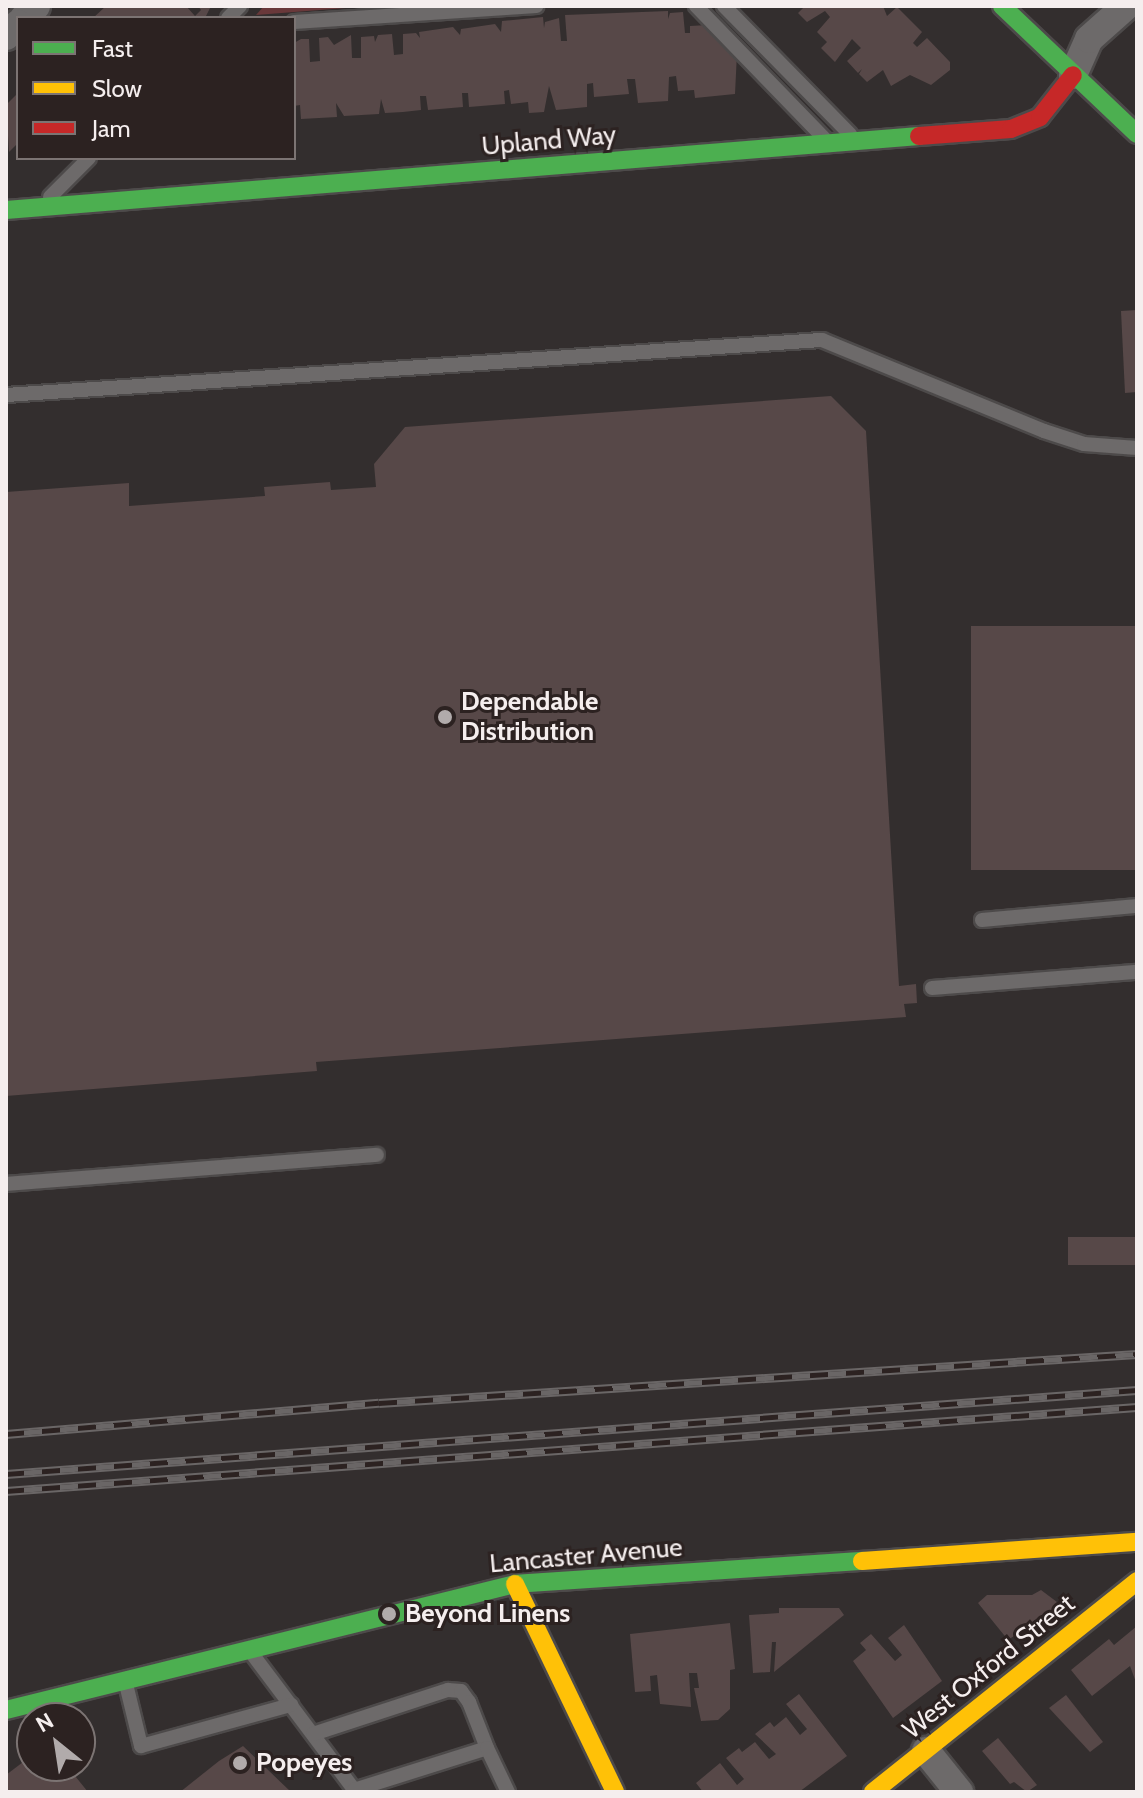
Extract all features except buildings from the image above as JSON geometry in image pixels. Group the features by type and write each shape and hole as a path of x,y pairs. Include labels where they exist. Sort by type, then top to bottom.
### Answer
{"main road":[{"path":"1002,6 1137,134"},
{"name":"Upland Way","path":"6,210 1011,129 1040,117 1073,75"},
{"name":"Lancaster Avenue","path":"6,1710 515,1584 1137,1542"},
{"name":"West Oxford Street","path":"873,1792 1137,1581"},
{"path":"515,1584 615,1792"}],"street":[{"path":"1073,75 1089,39 1126,6"},
{"path":"926,1751 959,1792"}],"lane":[{"path":"296,22 536,6"},
{"path":"696,6 831,145"},
{"path":"724,6 858,143"},
{"path":"40,207 87,160"},
{"path":"6,395 822,340 1044,431 1084,444 1137,448"},
{"path":"982,920 1137,906"},
{"path":"932,988 1137,972"},
{"path":"6,1184 377,1155"},
{"path":"248,1648 355,1791 487,1748"},
{"path":"125,1683 141,1746 291,1705"},
{"path":"313,1734 448,1690 461,1691 469,1702 508,1792"}],"shaded area":[{"path":"264,6 371,6 256,15"}],"railway":[{"path":"6,1434 379,1403 1137,1354"},
{"path":"6,1474 1137,1390"},
{"path":"6,1491 1137,1407"}],"traffic: fast":[{"path":"1002,6 1137,134"},
{"path":"6,210 919,136"},
{"path":"6,1710 515,1584 862,1561"}],"traffic: slow":[{"path":"862,1561 1137,1542"},
{"path":"873,1792 1137,1581"},
{"path":"515,1584 615,1792"}],"traffic: jam":[{"path":"919,136 1011,129 1040,117 1073,75"}],"place":[{"name":"Dependable Distribution","path":"445,717"},
{"name":"Beyond Linens","path":"389,1614"},
{"name":"Popeyes","path":"240,1763"}]}
